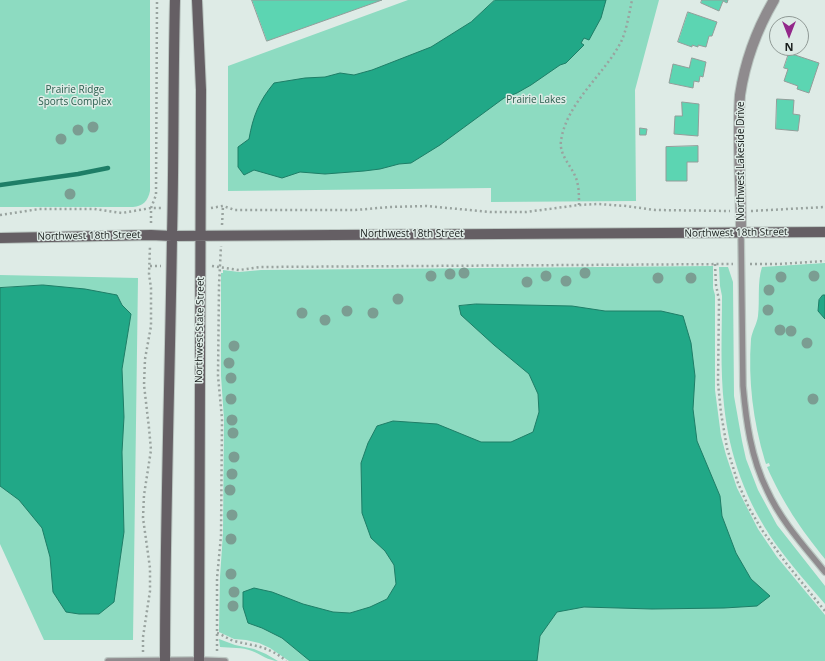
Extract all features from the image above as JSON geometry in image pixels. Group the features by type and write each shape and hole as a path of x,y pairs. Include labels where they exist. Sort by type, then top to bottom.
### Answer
{"main road":[{"path":"165,661 175,0"},
{"name":"Northwest State Street","path":"197,0 201,90 198,660"},
{"name":"Northwest 18th Street","path":"0,238 151,235 201,236 825,232"}],"street":[{"name":"Northwest Lakeside Drive","path":"741,233 739,160 740,96 748,59 756,36 774,0"}],"lane":[{"path":"741,233 743,386 750,440 757,464 770,496 791,531 825,572"},
{"path":"108,661 225,661"}],"path":[{"path":"143,660 143,637 150,591 150,568 143,518 144,495 151,450 144,385 145,359 151,326 151,208 156,195 157,0"},
{"path":"579,205 576,179 561,148 562,135 574,107 603,69 621,41 626,29 632,0"},
{"path":"201,209 223,206 235,210 355,210 427,206 490,212 526,212 579,205 612,205 655,210 741,211 825,207"},
{"path":"217,661 217,578 221,536 222,419 218,376 219,285 223,206"},
{"path":"0,216 39,210 87,209 122,213 151,208 172,208"},
{"path":"200,265 239,270 261,267 779,264 825,261"},
{"path":"150,266 171,266"},
{"path":"217,633 235,641 266,648 286,661"}],"green space":[{"name":"Prairie Ridge Sports Complex","path":"0,0 150,0 150,191 148,198 142,204 133,207 0,207"},
{"name":"Prairie Lakes","path":"408,0 659,0 635,90 636,201 491,202 491,188 228,191 228,66"},
{"path":"825,263 825,559 793,515 779,492 767,467 770,466 769,463 766,464 765,461 757,431 752,400 750,354 752,333 758,316 762,267"},
{"path":"713,266 713,288 715,295 715,390 721,436 726,455 737,488 758,529 777,557 825,615 825,661 289,661 270,648 259,643 234,639 219,632 220,577 223,533 224,419 221,376 221,273 223,273 223,270 239,272 261,270"},
{"path":"719,267 728,267 733,282 734,396 746,459 758,490 777,525 825,586 825,604 775,543 747,495 740,477 726,424 724,405 722,364 722,296"},
{"path":"0,275 138,278 133,640 44,640 0,544"},
{"path":"219,639 235,645 254,649 278,661 268,659 255,652 240,648 220,647"}],"shaded area":[{"path":"495,0 606,0 601,18 589,40 584,38 581,43 584,45 566,63 560,65 517,93 504,98 440,145 411,163 364,171 325,174 300,172 282,178 254,170 244,175 238,167 238,147 249,139 252,123 257,109 264,96 274,83 305,78 325,77 340,73 354,75 372,70 431,47 471,22"},
{"path":"43,285 85,289 117,295 122,305 131,314 122,369 124,417 122,452 124,532 114,602 99,614 79,614 66,612 53,592 50,557 42,528 19,500 0,486 0,288"},
{"path":"823,295 825,295 825,319 818,311 819,300"},
{"path":"476,304 572,306 605,311 661,311 683,316 691,343 695,376 693,409 697,441 720,496 722,516 736,553 751,579 770,596 757,606 652,609 584,607 557,612 540,636 537,661 310,661 282,638 248,623 243,607 243,592 254,588 272,592 303,604 333,612 350,613 370,607 387,599 396,584 394,565 385,551 371,538 362,513 361,463 368,443 377,426 393,421 437,424 481,442 511,442 533,432 539,412 538,394 529,374 461,315 459,306"}],"building":[{"path":"252,0 382,0 267,41"},
{"path":"702,0 728,0 727,3 723,1 719,11 701,3"},
{"path":"688,12 717,22 712,36 709,36 706,47 692,45 692,47 678,42"},
{"path":"788,56 798,56 819,63 809,93 797,89 798,86 784,81 788,69 784,68"},
{"path":"692,58 706,62 703,77 700,76 699,82 694,81 693,88 669,83 673,64 689,68"},
{"path":"777,99 794,100 793,114 800,115 798,131 776,129"},
{"path":"682,102 699,104 698,136 674,134 675,116 682,116"},
{"path":"640,128 647,129 646,135 640,135"},
{"path":"698,146 698,162 687,162 687,181 666,181 666,147"}],"waterway":[{"path":"0,185 78,174 108,168"}]}
